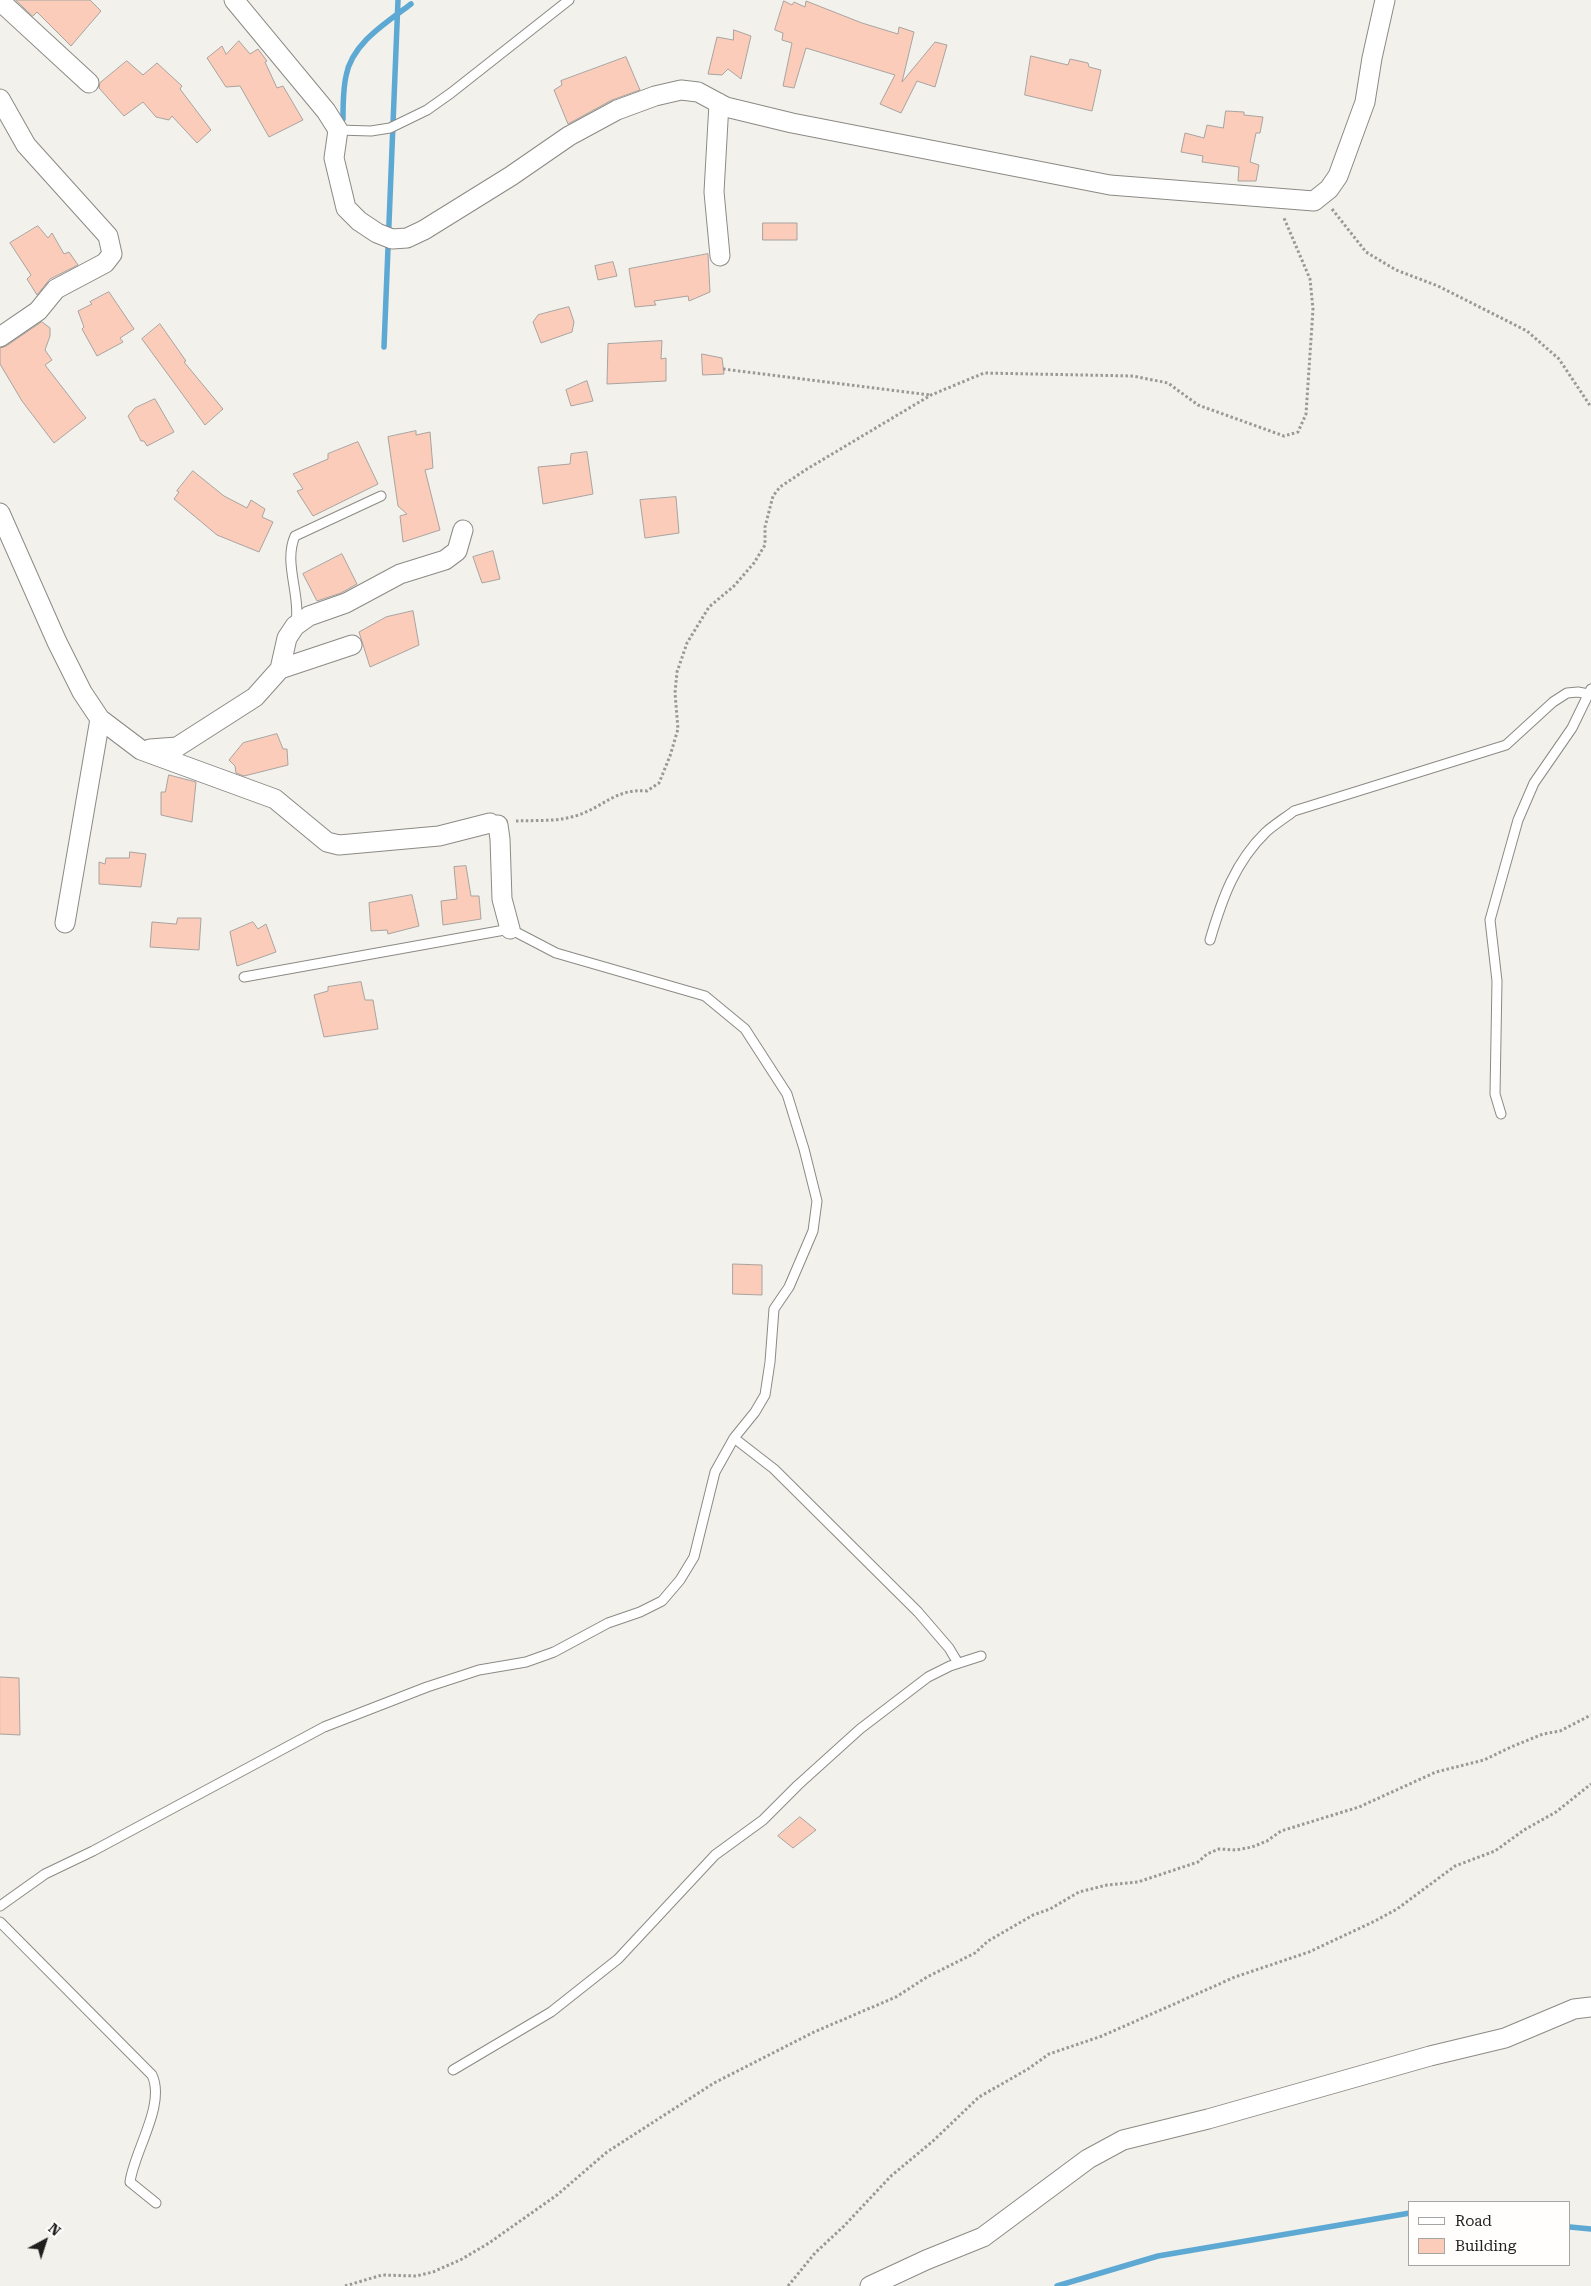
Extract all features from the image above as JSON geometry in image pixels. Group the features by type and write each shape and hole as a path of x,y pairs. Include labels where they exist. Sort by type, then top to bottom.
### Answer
{"street":[{"path":"234,0 321,104 338,130 334,158 346,208 359,222 377,234 392,240 407,238 424,230 511,176 569,136 617,110 655,96 681,90 698,92 726,107 792,123 1110,185 1314,201 1329,189 1338,176 1365,102 1372,58 1385,0"},
{"path":"0,1 89,83"},
{"path":"0,99 26,144 108,236 112,254 104,263 56,289 38,311 0,337"},
{"path":"719,103 714,192 720,256"},
{"path":"0,513 57,642 82,692 100,719 141,750 276,799 327,842 339,846 439,836 494,824 500,839 502,899 510,929"},
{"path":"141,750 177,747 256,697 280,669 287,638 295,626 309,616 346,602 400,574 445,560 458,551 463,530"},
{"path":"280,669 352,644"},
{"path":"65,923 100,719"},
{"path":"870,2286 926,2260 983,2237 1088,2159 1123,2140 1208,2119 1430,2056 1506,2038 1574,2010 1591,2007"}],"lane":[{"path":"338,130 371,131 390,128 427,110 459,88 569,0"},
{"path":"295,626 297,617 292,544 295,536 381,496"},
{"path":"1210,940 1221,902 1235,870 1266,832 1294,811 1506,744 1554,702 1567,694 1590,692 1572,728 1534,783 1518,820 1490,920 1497,981 1495,1094 1501,1114"},
{"path":"0,1906 45,1874 101,1847 324,1726 444,1681 479,1670 526,1662 554,1652 608,1623 640,1612 662,1601 680,1580 694,1557 715,1472 734,1438 755,1412 765,1395 770,1362 774,1309 788,1287 813,1231 817,1201 804,1149 787,1094 745,1029 705,996 556,953 510,929 244,977"},
{"path":"734,1438 774,1469 918,1612 949,1648 958,1663"},
{"path":"453,2070 571,1998 627,1951 715,1855 763,1820 845,1742 928,1677 958,1663 981,1656"},
{"path":"0,1922 152,2075 156,2082 155,2097 130,2182 156,2203"}],"path":[{"path":"1341,218 1366,252 1396,270 1438,286 1527,332 1559,359 1591,407"},
{"path":"494,824 575,816 616,795 636,790 647,791 659,783 678,729 675,692 676,679 687,643 709,607 734,586 754,563 765,545 765,527 773,496 780,488 807,469 931,395 984,373 1133,376 1168,383 1198,405 1284,436 1298,432 1306,414 1313,309 1310,279 1290,233"},
{"path":"723,369 931,395"},
{"path":"345,2286 382,2275 416,2276 433,2272 462,2258 489,2243 557,2194 607,2152 714,2083 814,2032 896,1997 927,1977 975,1953 988,1941 1033,1915 1050,1909 1079,1892 1108,1885 1145,1880 1198,1862 1208,1854 1219,1849 1236,1850 1252,1848 1281,1831 1359,1807 1436,1772 1484,1760 1543,1734 1560,1731 1591,1715"},
{"path":"788,2286 815,2253 844,2226 891,2176 934,2141 979,2097 1028,2069 1049,2054 1102,2036 1236,1978 1309,1952 1375,1921 1397,1909 1455,1866 1494,1851 1524,1830 1556,1812 1591,1784"}],"building":[{"path":"16,0 90,0 101,11 71,46 37,12 33,16"},
{"path":"784,1 792,5 794,2 805,7 806,1 862,23 898,34 899,27 914,32 902,82 935,42 947,45 935,87 917,81 901,113 880,104 895,75 806,48 794,88 783,86 792,43 782,40 783,33 775,30"},
{"path":"734,30 751,36 741,79 728,69 722,75 708,74 717,37 733,40"},
{"path":"239,41 250,54 258,49 267,61 265,62 277,88 283,86 303,120 269,137 240,86 226,87 207,58 222,46 226,54"},
{"path":"1031,56 1068,65 1070,59 1088,63 1089,67 1101,70 1092,111 1025,95"},
{"path":"626,57 640,90 612,100 568,124 554,90 562,85 561,81"},
{"path":"127,61 143,75 157,63 182,86 180,89 211,130 197,143 172,116 169,120 156,117 143,102 124,116 99,88 100,83"},
{"path":"1226,111 1244,112 1244,115 1263,117 1260,133 1256,133 1250,162 1259,165 1256,181 1238,181 1239,167 1202,162 1203,156 1181,152 1185,133 1204,138 1207,125 1223,128"},
{"path":"763,223 797,223 797,240 763,240"},
{"path":"38,226 48,238 52,233 64,254 69,252 78,265 50,279 37,295 27,279 31,275 10,243"},
{"path":"708,254 710,292 689,301 688,296 654,301 656,305 635,307 629,269"},
{"path":"613,262 617,276 598,280 595,266"},
{"path":"109,292 134,329 120,338 123,342 97,356 82,329 84,327 78,311"},
{"path":"569,307 574,322 572,332 541,343 533,322 538,315"},
{"path":"42,322 50,328 50,336 45,350 52,360 45,365 86,418 54,443 22,401 0,364 0,348"},
{"path":"160,324 186,361 184,362 223,409 205,425 142,339"},
{"path":"662,341 661,359 666,358 666,381 607,384 608,344"},
{"path":"702,354 722,358 724,374 703,375"},
{"path":"587,381 593,401 571,406 566,390"},
{"path":"155,399 174,432 147,446 144,441 141,441 128,416 135,408"},
{"path":"416,431 416,435 430,432 433,468 425,470 440,530 403,542 400,516 407,514 398,506 388,437"},
{"path":"358,442 378,484 313,516 297,491 303,489 293,474 328,459 328,454"},
{"path":"587,452 593,494 543,504 538,467 570,464 571,454"},
{"path":"193,471 224,496 247,508 251,500 265,509 262,517 273,522 259,552 217,535 174,499 179,492 177,491"},
{"path":"676,497 679,533 645,538 640,500"},
{"path":"493,551 500,579 482,583 473,557"},
{"path":"342,554 357,584 341,593 317,601 303,574"},
{"path":"413,611 419,645 370,667 359,632 386,617"},
{"path":"277,734 283,749 287,749 288,765 244,776 236,773 235,766 229,760 243,743"},
{"path":"169,775 196,782 192,822 161,815 161,792 165,792"},
{"path":"130,852 146,854 141,887 99,884 99,862 105,864 106,858 129,858"},
{"path":"466,866 471,896 479,896 481,919 443,925 441,901 457,899 454,867"},
{"path":"412,895 419,926 388,934 387,930 371,931 369,903"},
{"path":"178,918 201,918 199,950 150,947 152,922 176,924"},
{"path":"253,922 258,929 266,924 276,952 237,966 230,932"},
{"path":"361,982 365,1000 373,1000 378,1029 324,1037 314,995 328,991 328,987"},
{"path":"733,1264 762,1265 762,1295 733,1294"},
{"path":"0,1677 19,1678 20,1735 0,1734"},
{"path":"800,1817 816,1830 793,1848 778,1836"}],"waterway":[{"path":"384,347 398,0"},
{"path":"343,119 345,81 349,64 355,53 381,26 411,4"},
{"path":"1057,2286 1158,2256 1408,2213"},
{"path":"1571,2227 1591,2229"}]}
